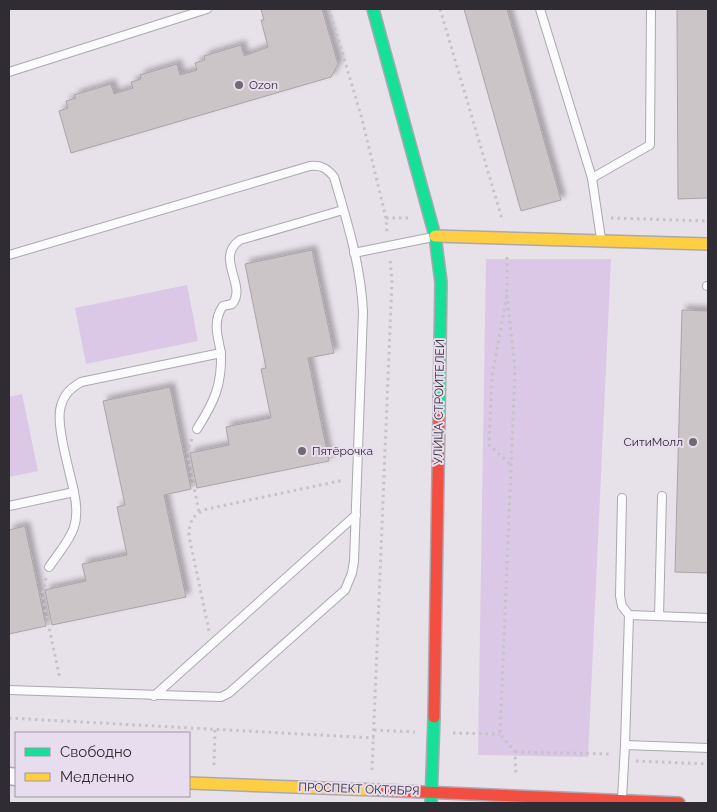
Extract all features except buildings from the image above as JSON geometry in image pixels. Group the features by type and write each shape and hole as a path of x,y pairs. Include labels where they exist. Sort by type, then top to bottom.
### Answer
{"street":[{"name":"УЛИЦА СТРОИТЕЛЕЙ","path":"373,9 435,236 441,282 432,798"},
{"path":"435,236 708,244"},
{"name":"ПРОСПЕКТ ОКТЯБРЯ","path":"190,783 372,790 432,798 679,803"}],"lane":[{"path":"9,72 207,9"},
{"path":"540,9 592,178 601,241"},
{"path":"592,178 650,145 651,9"},
{"path":"9,255 317,165 328,170 334,177 354,253 362,312 354,561 349,583 345,590 225,696 216,698 9,690"},
{"path":"197,429 212,405 222,372 216,322 222,306 232,304 236,297 229,254 234,244 240,240 343,210"},
{"path":"354,253 435,236"},
{"path":"49,567 68,541 75,524 78,509 60,422 60,407 71,388 81,382 221,353"},
{"path":"9,506 74,492"},
{"path":"659,616 662,496"},
{"path":"622,498 620,596 622,606 629,615 622,801"},
{"path":"154,696 356,515"},
{"path":"629,615 708,618"},
{"path":"624,745 708,748"}],"path":[{"path":"329,9 361,115 386,218 392,280 372,790"},
{"path":"440,9 508,238 507,295 515,371 500,734 515,752 516,780"},
{"path":"507,295 492,376 490,445 510,464"},
{"path":"197,429 188,454 199,512"},
{"path":"212,644 189,536 191,520 199,512 357,478"},
{"path":"49,567 42,594 63,692"},
{"path":"9,718 374,738"},
{"path":"515,752 624,757 708,764"}],"shaded area":[{"path":"486,259 611,259 588,757 478,755"},
{"path":"187,285 198,341 86,364 75,308"},
{"path":"22,394 38,471 9,477 9,397"}],"traffic: fast":[{"path":"373,9 435,236 441,282 439,416"},
{"path":"431,803 434,717"}],"traffic: slow":[{"path":"435,236 708,244"},
{"path":"190,783 377,790"}],"traffic: jam":[{"path":"434,717 439,416"},
{"path":"377,790 679,803"}],"place":[{"name":"Ozon","path":"239,85"},
{"name":"СитиМолл","path":"693,442"},
{"name":"Пятёрочка","path":"302,451"}]}
